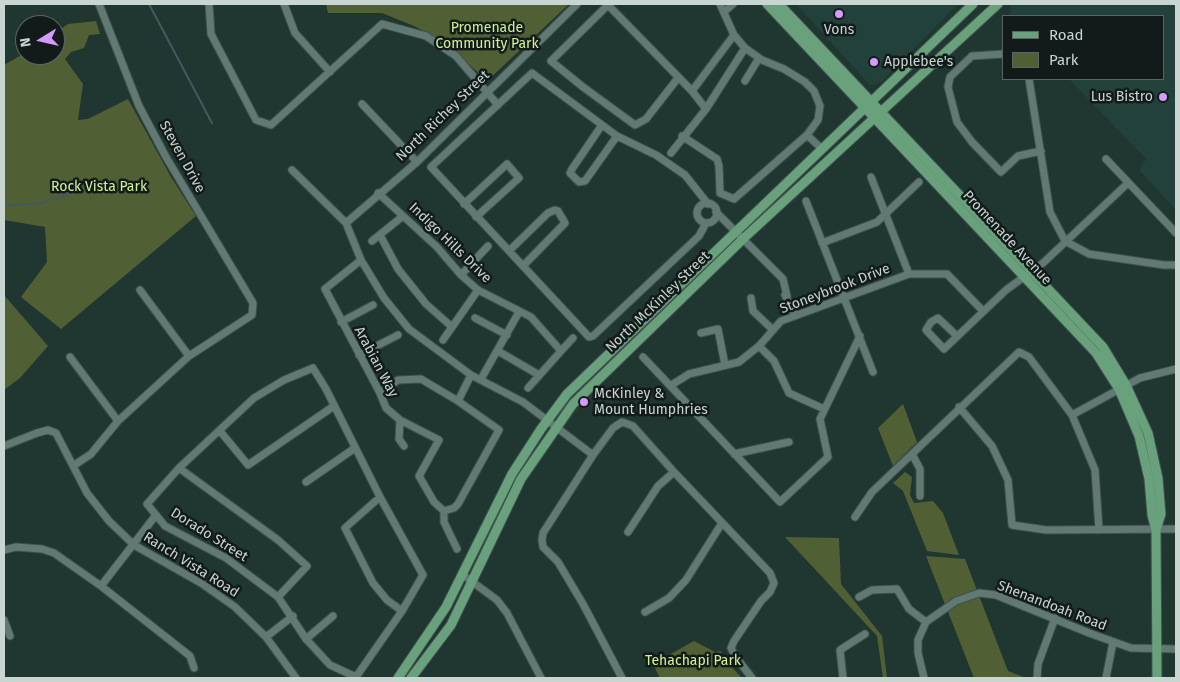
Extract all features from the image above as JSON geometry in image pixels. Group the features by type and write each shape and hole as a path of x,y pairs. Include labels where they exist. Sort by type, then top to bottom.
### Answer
{"main road":[{"name":"Promenade Avenue","path":"767,4 878,115 1028,273 1102,347 1123,387 1139,436 1149,479 1152,515 1156,530 1157,678"},
{"name":"Promenade Avenue","path":"779,4 868,106"},
{"name":"North McKinley Street","path":"411,678 451,625 467,577 512,474 546,421 584,376 868,106 972,4"},
{"name":"North McKinley Street","path":"398,678 467,577 522,479 555,428 590,385 744,238 998,4"}],"street":[{"name":"Steven Drive","path":"99,4 139,106 166,157 253,303 252,315 189,356"},
{"path":"209,4 211,34 256,120 270,125 384,24 426,36 456,56 498,105"},
{"path":"284,4 295,33 330,72"},
{"name":"North Richey Street","path":"346,223 378,193 417,162 576,4"},
{"path":"678,78 646,119 635,125 582,87 551,61 609,4 692,91 706,109"},
{"path":"682,136 716,159 720,166 720,193 734,199 807,135 814,127 820,114 820,106 814,92 798,78 759,58 745,48 734,35 720,4"},
{"path":"724,12 733,4"},
{"path":"692,91 734,35"},
{"path":"672,153 682,136 706,109 745,48"},
{"path":"1002,54 972,56 950,77 948,87 957,122 972,142 1001,172 1018,156 1041,151"},
{"path":"746,81 759,58"},
{"path":"716,212 715,218 706,223 699,236 593,336 589,337 431,167 532,73 617,136 656,155 685,175 708,204 713,206 716,212 737,230 783,279 787,296 795,315"},
{"path":"1029,80 1050,212 1065,241 1089,254 1164,265 1176,264"},
{"path":"362,104 417,162"},
{"path":"602,125 572,168 570,173 579,182 585,181 617,136"},
{"path":"807,135 822,149"},
{"path":"1106,159 1176,233"},
{"path":"464,204 506,164 519,178 476,217"},
{"path":"292,170 346,223 361,260 384,298 409,329 471,375 523,402 592,455"},
{"path":"871,177 908,274"},
{"path":"822,243 877,222 920,182"},
{"path":"957,336 938,318 931,322 926,330 944,349 983,311 1028,273 1043,263 1128,183"},
{"name":"Indigo Hills Drive","path":"378,193 437,246 461,275 478,290 531,317 561,351"},
{"path":"806,201 873,372"},
{"path":"706,223 700,220 697,212 700,206 708,204"},
{"path":"509,251 548,213 555,210 558,211 565,223 524,265"},
{"path":"372,241 403,216"},
{"path":"380,235 398,269 426,304 452,327"},
{"path":"461,275 488,246"},
{"name":"Arabian Way","path":"361,260 325,289 380,393 386,408 400,420 439,440 418,476 434,502 444,511"},
{"name":"Stoneybrook Drive","path":"670,386 688,374 739,362 759,346 781,321 908,274 947,274 983,311"},
{"path":"72,466 91,454 118,421 189,356 140,290"},
{"path":"443,340 478,290"},
{"path":"751,298 753,311 772,329"},
{"path":"341,322 373,305"},
{"path":"481,379 519,312"},
{"path":"475,318 507,335"},
{"path":"701,332 718,329 725,365"},
{"path":"359,355 398,335"},
{"path":"643,357 780,502 828,457 820,419 860,336"},
{"path":"528,388 573,338"},
{"path":"759,346 774,362 788,393 824,409"},
{"path":"498,351 539,375"},
{"path":"855,517 872,492 959,407 1019,352 1029,357 1072,415 1094,470 1098,530"},
{"path":"70,357 118,421"},
{"path":"101,586 156,515 147,504 179,468 254,398 284,380 313,368 326,389 380,497 423,575 402,612 387,600 373,583 345,528 380,497"},
{"path":"1072,415 1123,387 1157,372 1176,369"},
{"path":"458,401 471,375"},
{"path":"380,393 398,380 421,378 458,401 498,430 454,508 444,511 444,522 457,549"},
{"path":"220,431 248,465 334,406"},
{"path":"959,407 992,446 1008,480 1012,525 1046,530 1176,529"},
{"path":"400,420 399,439 404,446"},
{"path":"622,678 583,604 558,562 543,547 542,540 543,533 592,455 613,428 622,422 633,426 770,573 774,583 770,592 734,641 731,648 752,678"},
{"name":"Ranch Vista Road","path":"4,446 48,430 56,433 87,493 134,545 201,583 235,607 266,637 296,678"},
{"path":"734,454 789,442"},
{"path":"306,482 355,448"},
{"path":"912,454 920,469 920,496"},
{"path":"179,468 278,540 307,566 278,597"},
{"path":"628,532 658,486 674,472"},
{"name":"Dorado Street","path":"156,515 165,526 226,558 278,597 293,616 306,639 330,665 356,677 402,612"},
{"path":"645,612 668,598 686,580 722,523"},
{"path":"4,550 16,547 42,549 54,553 101,586 190,656 194,668"},
{"path":"467,577 497,600 507,613 541,678"},
{"path":"859,597 872,590 897,588 909,609 926,622 918,640 918,653 924,678"},
{"name":"Shenandoah Road","path":"926,622 956,601 980,593 996,595 1131,648 1176,648"},
{"path":"266,637 293,616"},
{"path":"306,639 334,616"},
{"path":"1037,678 1038,664 1055,618"},
{"path":"4,620 10,636"},
{"path":"843,678 840,650 865,634"},
{"path":"1106,678 1113,642"}],"shaded area":[{"path":"796,4 958,4 881,82 873,85 869,84"},
{"path":"1011,4 1176,4 1176,210 1139,170 1146,159 1070,80 1165,80 1165,15 1011,15"}],"green space":[{"name":"Promenade Community Park","path":"326,4 569,4 487,81 446,43 414,26 382,13 328,13"},
{"name":"Rock Vista Park","path":"96,21 100,34 89,35 84,48 71,52 65,59 65,26 68,24"},
{"name":"Rock Vista Park","path":"15,59 15,65 65,65 65,59 83,84 78,120 88,119 128,99 171,177 196,216 61,329 21,297 47,262 45,227 4,220 4,65"},
{"path":"4,295 48,346 20,378 4,390"},
{"path":"903,404 917,442 893,466 878,428"},
{"path":"905,472 912,477 910,495 914,503 933,501 943,513 959,555 927,551 903,491 893,483"},
{"path":"785,537 839,538 841,584 882,636 887,678 883,678 877,636"},
{"path":"926,556 965,559 1008,671 1026,678 974,678"},
{"name":"Tehachapi Park","path":"694,641 715,652 721,651 722,657 742,678 660,678 653,664"}],"waterway":[{"path":"149,4 212,123"},
{"path":"4,206 40,203 94,186"}],"place":[{"name":"Vons","path":"839,14"},
{"name":"Applebee's","path":"874,62"},
{"name":"Lus Bistro","path":"1163,97"},
{"name":"McKinley & Mount Humphries","path":"584,402"}]}
